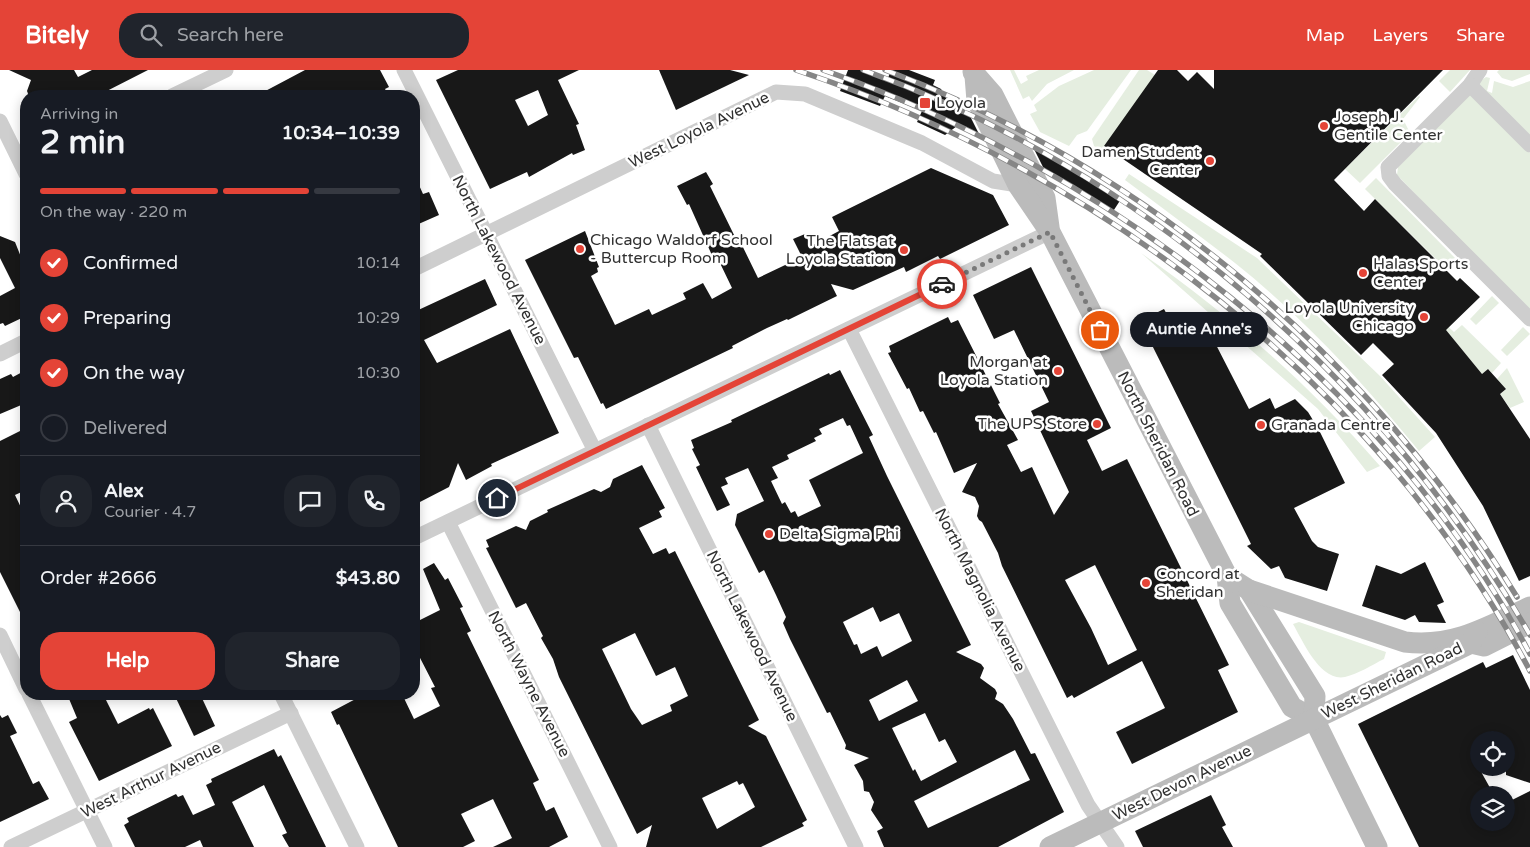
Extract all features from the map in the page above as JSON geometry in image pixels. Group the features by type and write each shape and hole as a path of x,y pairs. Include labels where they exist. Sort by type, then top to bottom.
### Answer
{"main road":[{"name":"North Sheridan Road","path":"973,73 977,101 1018,185 1050,232 1227,576 1230,603 1292,707 1314,719"},
{"name":"North Sheridan Road","path":"973,73 993,95 1044,198 1050,232"},
{"path":"1227,576 1249,590 1405,642 1442,643 1474,637"},
{"path":"1249,590 1315,696 1314,719 1377,847"},
{"name":"West Sheridan Road","path":"1314,719 1530,607"},
{"name":"West Sheridan Road","path":"1474,637 1484,646 1530,623"},
{"name":"West Devon Avenue","path":"1050,847 1314,719"}],"street":[{"path":"184,90 226,70"},
{"name":"North Lakewood Avenue","path":"404,70 414,90"},
{"path":"1480,70 1470,85 1388,167 1389,176 1530,319"},
{"path":"1470,85 1530,145"},
{"name":"West Loyola Avenue","path":"420,266 776,92 805,94 922,143 993,181 1018,185"},
{"name":"North Lakewood Avenue","path":"420,102 595,451"},
{"path":"0,121 20,160"},
{"path":"420,535 1050,232"},
{"name":"North Magnolia Avenue","path":"849,329 1088,805 1117,847"},
{"path":"0,354 20,344"},
{"name":"North Lakewood Avenue","path":"648,425 856,847"},
{"name":"North Wayne Avenue","path":"448,522 610,847"},
{"path":"0,636 20,677"},
{"path":"32,700 105,847"},
{"path":"284,700 357,847"},
{"name":"West Arthur Avenue","path":"11,847 290,713"}],"shaded area":[{"path":"1010,70 1014,70 1021,84 1028,80 1026,76 1039,70 1074,70 1047,84 1032,101 1029,96 1023,99"},
{"path":"1094,70 1131,70 1087,131 1077,135 1069,146 1040,132 1030,114 1037,111 1034,105 1059,86"},
{"path":"1139,70 1147,70 1155,75 1121,158 1115,160 1094,146 1092,139"},
{"path":"1450,70 1470,70 1450,92 1439,81"},
{"path":"1499,70 1530,70 1530,74 1512,81 1502,78 1497,72"},
{"path":"1486,77 1490,78 1487,91 1492,93 1494,81 1513,87 1530,81 1530,140 1478,89 1479,82"},
{"path":"1470,93 1530,153 1530,313 1397,175 1398,167"},
{"path":"1419,96 1403,119 1410,133 1360,183 1345,169"},
{"path":"1129,174 1257,258 1380,376 1435,437 1419,451 1355,376 1285,306 1235,263 1125,180"},
{"path":"1376,178 1455,258 1445,268 1365,189"},
{"path":"1141,253 1206,301 1267,352 1325,407 1380,466 1367,472 1318,409"},
{"path":"1492,296 1499,303 1476,325 1470,319"},
{"path":"1442,321 1454,332 1462,325 1501,363 1492,373 1488,369 1482,374 1440,323"},
{"path":"1523,327 1530,334 1507,356 1501,350"},
{"path":"1507,368 1524,402 1510,408 1500,394 1506,389 1497,379"},
{"path":"1299,622 1386,652 1384,659 1355,674 1336,677 1320,667 1313,659 1293,624"}],"building":[{"path":"9,70 74,70 78,77 92,70 148,70 109,90 27,90 31,80"},
{"path":"305,70 380,70 389,87 386,90 267,90"},
{"path":"458,70 579,70 558,80 579,124 576,125 585,150 573,155 572,153 529,177 527,172 490,189 436,80","holes":["538,90 548,115 528,126 515,100"]},
{"path":"659,70 730,70 749,75 676,110"},
{"name":"Loyola","path":"848,70 867,70 888,78 891,70 909,70 935,80 933,85 941,89 950,105 969,114 981,138 957,126 945,135 917,122 922,111 885,96 880,106 840,91"},
{"path":"1158,70 1177,70 1188,81 1197,72 1214,89 1214,70 1443,70 1334,180 1364,211 1375,199 1457,281 1460,278 1480,297 1446,330 1482,374 1488,369 1506,389 1500,394 1530,439 1530,576 1519,581 1483,506 1436,433 1382,375 1394,364 1373,343 1361,355 1260,256 1262,254 1104,146"},
{"path":"1033,147 1121,199 1112,213 1046,173"},
{"path":"931,168 993,195 1009,225 940,259 938,256 906,272 904,267 853,290 831,284 837,296 767,328 732,346 733,348 606,409 603,403 601,404 578,357 574,358 525,260 585,231 599,267 597,268 598,272 591,276 615,325 649,309 652,315 686,299 683,293 703,283 712,299 732,288 719,261 715,262 689,204 687,205 677,186 706,172 713,184 710,186 736,239 738,237 758,278 802,257 793,239 805,234 811,246 839,231 832,217"},
{"path":"420,187 423,194 429,192 439,215 420,223"},
{"path":"0,236 15,242 20,254 20,319 5,326 3,323 0,324 0,296 15,288 0,258"},
{"path":"1031,267 1111,428 1087,440 1102,471 1127,459 1229,665 1218,670 1238,712 1132,764 1116,732 1165,708 1142,661 1074,698 1072,695 1067,698 1002,566 998,553 977,516 979,506 975,497 962,492 977,463 954,473 936,432 934,433 923,411 920,412 909,388 907,389 888,353 891,352 889,346 948,317 951,323 958,320 1000,403 998,404 1018,440 1007,445 1021,472 1032,467 1054,515 1069,492 1031,411 1049,402 1014,330 994,339 973,295","holes":["1095,565 1137,650 1108,665 1091,628 1065,580"]},
{"path":"485,279 497,305 424,340 437,363 510,329 559,433 491,464 492,466 466,480 458,463 449,487 420,502 420,309"},
{"name":"Granada Centre","path":"1164,309 1171,322 1183,316 1198,345 1212,337 1249,409 1270,398 1275,409 1295,399 1308,412 1319,430 1345,483 1294,508 1312,541 1318,547 1339,554 1327,591 1285,578 1279,566 1271,569 1247,546 1251,544 1140,321"},
{"path":"840,370 873,435 869,437 887,476 971,645 956,652 981,664 984,668 980,678 995,689 997,693 995,699 1003,704 1013,719 1031,754 1035,753 1064,812 998,847 884,847 877,831 883,828 871,810 874,802 869,792 864,791 863,781 854,765 869,758 845,749 846,745 830,712 827,713 790,639 783,623 786,617 764,570 759,573 735,525 737,514 764,501 748,468 725,478 728,484 721,487 730,505 717,511 696,467 700,465 692,449 694,448 691,440 732,422 731,420 829,373 830,375","holes":["843,418 847,426 850,425 863,453 809,480 821,506 798,517 795,511 791,513 785,502 782,504 771,481 778,478 772,467 789,459 787,455 816,441 814,438 822,434 819,429","873,607 880,622 899,613 912,641 882,657 877,646 861,654 857,644 854,645 843,622","907,680 918,701 879,721 869,700","925,713 939,742 945,739 957,762 921,781 915,769 913,771 892,728","1015,750 1030,780 928,828 914,801"]},
{"path":"20,373 20,406 0,414 0,379 11,374 13,377"},
{"path":"20,431 20,493 15,495 20,505 20,612 0,572 0,441"},
{"path":"642,465 665,508 659,511 662,517 639,528 653,554 666,548 669,554 675,551 759,720 748,726 766,736 807,820 802,823 804,826 761,847 646,847 652,825 637,834 559,677 553,659 541,638 543,636 526,603 516,608 486,548 489,547 486,540 516,526 526,530 530,521 548,512 547,510 594,489 601,492 610,487 613,479","holes":["635,633 656,676 675,667 688,696 670,705 672,711 642,725 631,709 602,649","737,781 739,785 743,783 755,807 717,829 702,798"]},
{"path":"1425,562 1444,602 1437,605 1446,623 1419,622 1415,615 1405,620 1362,606 1376,565 1401,574"},
{"path":"434,563 445,580 448,578 463,607 460,608 471,631 467,633 539,780 533,783 546,811 554,807 568,837 549,847 493,847 512,838 493,799 461,814 475,841 463,847 398,847 339,724 337,725 331,712 354,700 405,700 414,719 440,706 431,688 435,687 420,658 420,620 440,610 423,569"},
{"path":"1513,655 1530,690 1530,783 1509,776 1515,776 1515,731 1470,731 1470,776 1483,776 1489,786 1470,786 1470,831 1515,831 1515,798 1530,791 1530,847 1419,847 1358,724 1483,662 1486,668"},
{"path":"70,700 106,700 118,724 149,708 150,710 153,708 172,746 99,781 69,722 77,718"},
{"path":"177,700 203,700 215,726 194,736"},
{"path":"0,715 2,718 8,715 17,733 10,736 33,784 39,781 49,799 0,822"},
{"path":"274,749 278,757 281,755 326,847 289,847 282,835 287,833 264,785 232,802 254,847 203,847 200,840 185,847 135,847 124,825 129,822 127,818 176,794 178,797 183,795 193,815 215,805 206,785 212,782 211,779"},
{"path":"1211,795 1226,825 1222,827 1233,847 1143,847 1135,831"}],"railway":[{"path":"796,70 908,113 1017,166 1122,229 1220,302 1312,382 1395,471 1468,568 1530,671"},
{"path":"823,70 930,113 1035,165 1135,227 1230,298 1319,376 1399,462 1470,555 1530,654"},
{"path":"863,70 966,113 1065,165 1158,225 1246,294 1328,370 1403,452 1470,541 1530,635"},
{"path":"885,70 981,111 1074,160 1162,217 1245,281 1322,352 1394,428 1459,510 1517,597"}],"way so far":[{"path":"942,284 1050,232 1100,330"}],"place":[{"name":"Loyola","path":"925,103"},
{"name":"Joseph J. Gentile Center","path":"1324,126"},
{"name":"Damen Student Center","path":"1210,161"},
{"name":"Chicago Waldorf School - Buttercup Room","path":"580,249"},
{"name":"The Flats at Loyola Station","path":"904,250"},
{"name":"Halas Sports Center","path":"1363,273"},
{"name":"Loyola University Chicago","path":"1424,317"},
{"name":"Auntie Anne's","path":"1100,330"},
{"name":"Morgan at Loyola Station","path":"1058,371"},
{"name":"The UPS Store","path":"1097,424"},
{"name":"Granada Centre","path":"1261,425"},
{"name":"Delta Sigma Phi","path":"769,534"},
{"name":"Concord at Sheridan","path":"1146,583"}],"route":[{"path":"497,498 942,284"}]}
